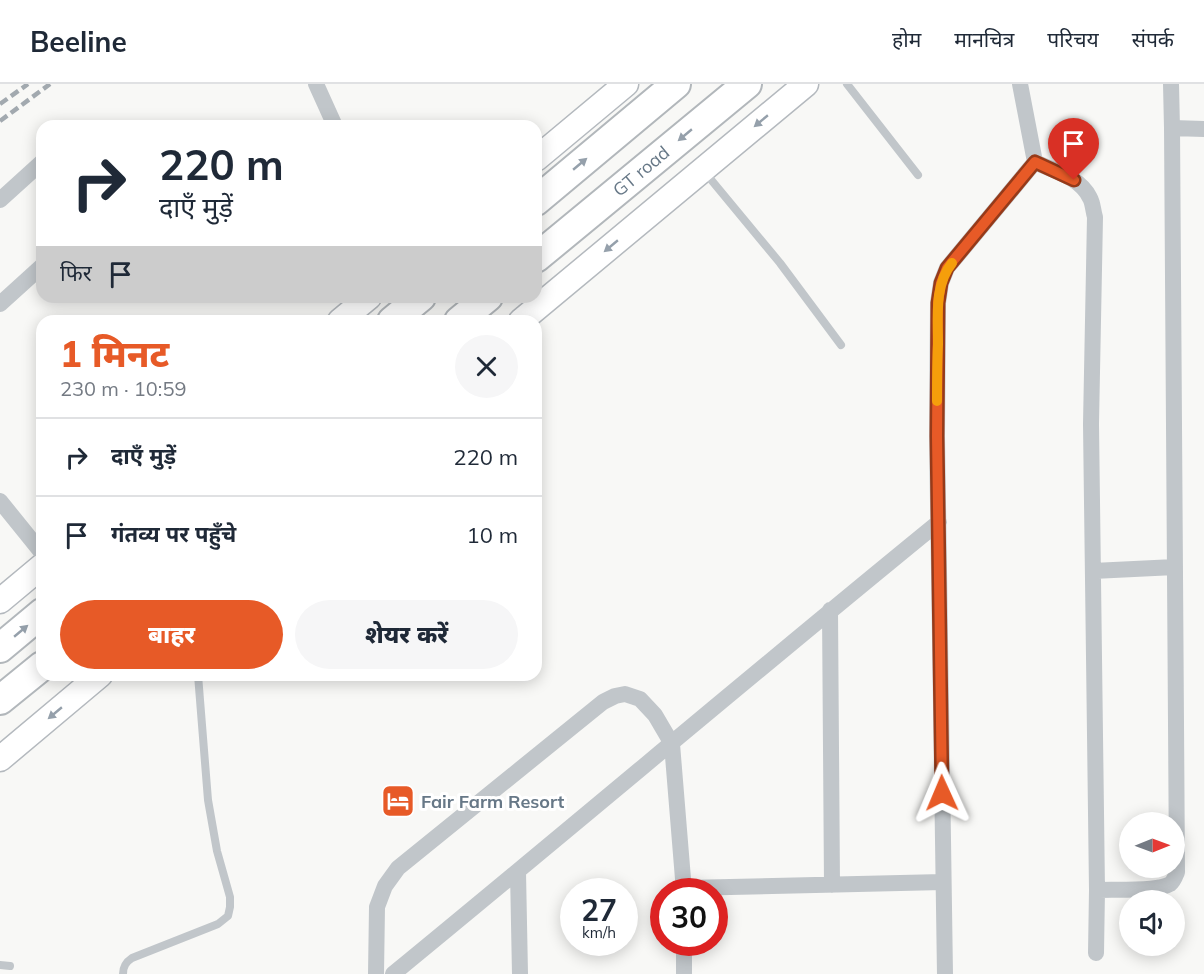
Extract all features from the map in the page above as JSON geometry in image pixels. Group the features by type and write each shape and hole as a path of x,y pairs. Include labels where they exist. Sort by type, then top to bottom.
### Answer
{"highway":[{"path":"542,196 676,84"},
{"name":"GT road","path":"542,253 747,84"},
{"path":"399,315 414,303"},
{"path":"466,315 482,303"},
{"path":"0,648 36,618"},
{"path":"0,700 36,671"}],"main road":[{"path":"542,154 626,84"},
{"path":"528,315 806,84"},
{"path":"347,315 362,303"},
{"path":"0,601 36,571"},
{"path":"0,759 93,681"}],"street":[{"path":"316,84 332,120"},
{"path":"1020,84 1035,162"},
{"path":"1097,890 1156,889 1168,886 1174,880 1177,872 1171,84"},
{"path":"1172,128 1204,129"},
{"path":"945,974 937,436 938,303 941,283 947,268 1035,162"},
{"path":"1035,162 1074,180 1082,187 1091,199 1095,217 1092,424 1096,953"},
{"path":"0,200 36,167"},
{"path":"0,304 36,271"},
{"path":"0,501 36,546"},
{"path":"393,974 939,522"},
{"path":"1093,571 1175,567"},
{"path":"830,610 832,885"},
{"path":"376,974 377,907 385,886 398,868 603,702 615,696 625,694 640,699 655,715 672,744 683,878"},
{"path":"518,872 520,974"},
{"path":"728,889 943,882"},
{"path":"684,956 684,974"}],"lane":[{"path":"848,84 918,175"},
{"path":"703,170 780,263 841,345"},
{"path":"123,974 123,967 132,958 218,924 228,916 230,897 217,851 208,800 198,681"},
{"path":"0,965 10,966"}],"railway":[{"path":"0,104 28,84"},
{"path":"0,121 50,84"}],"slow traffic":[{"path":"937,401 938,303 941,283 947,268 952,263"}],"place":[{"name":"Fair Farm Resort","path":"398,801"}],"route":[{"path":"942,793 937,436 938,303 941,283 947,268 1035,162 1074,180"}]}
